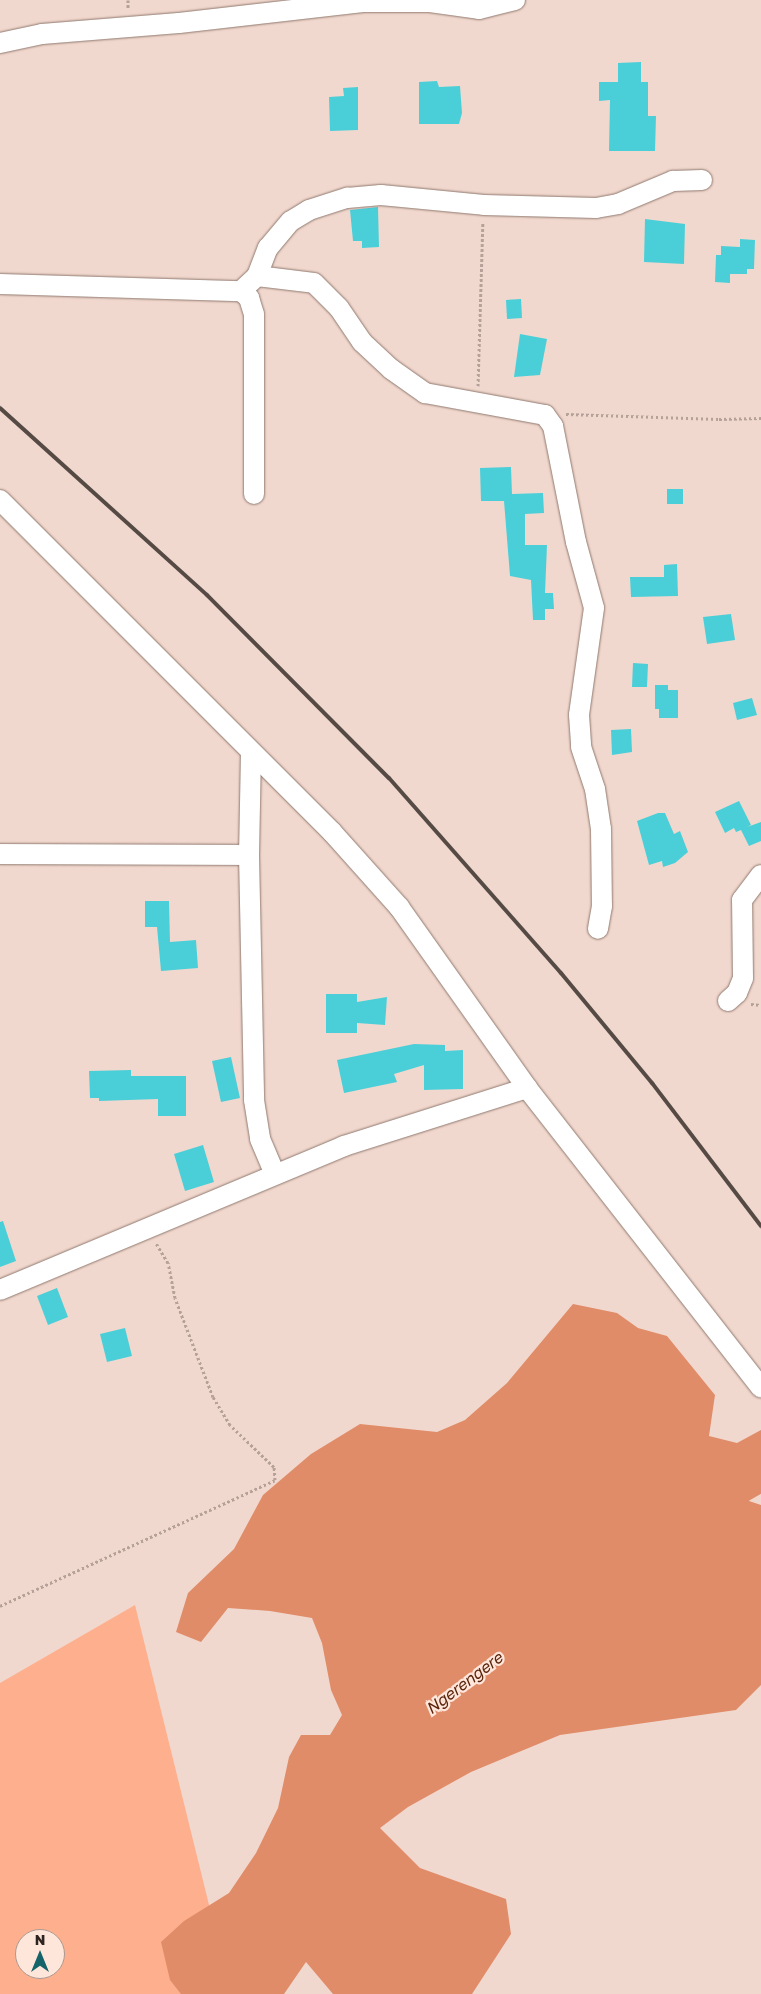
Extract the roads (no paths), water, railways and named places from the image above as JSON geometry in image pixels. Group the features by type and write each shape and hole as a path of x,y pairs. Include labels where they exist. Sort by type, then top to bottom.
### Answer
{"street":[{"path":"0,44 42,34 179,23 363,2 430,2 479,9 515,0"},
{"path":"241,291 257,276 268,248 278,233 291,221 326,204 381,195 484,205 602,208 618,204 673,181 702,180"},
{"path":"257,276 314,283 340,308 362,342 391,369 425,393 545,415 553,426 560,454 564,486 594,608 580,715 582,747 595,789 601,829 602,906 598,929"},
{"path":"0,284 241,291 249,298 254,314 254,494"},
{"path":"0,500 332,832 399,907 527,1088 761,1387"},
{"path":"251,752 249,855 254,1100 260,1139 275,1174"},
{"path":"0,854 249,855"},
{"path":"728,1001 737,993 743,978 742,900 761,876"},
{"path":"0,1290 344,1146 527,1088"}],"water":[{"path":"573,1304 617,1313 638,1328 667,1336 715,1395 709,1436 737,1443 761,1430 761,1470 748,1477 746,1500 761,1505 761,1685 736,1710 560,1735 471,1772 408,1807 380,1828 420,1868 506,1899 511,1934 472,1994 333,1994 306,1962 284,1994 181,1994 170,1980 161,1942 184,1921 229,1893 256,1853 278,1808 289,1757 301,1735 330,1735 342,1715 331,1690 322,1643 312,1618 270,1611 228,1608 201,1642 176,1632 188,1593 234,1549 263,1495 311,1454 360,1424 437,1432 465,1420 507,1383"}],"waterway":[{"name":"Ngerengere","path":"711,1504 761,1475"}],"railway":[{"path":"0,408 207,595 389,778 561,973 652,1083 761,1226"}]}
